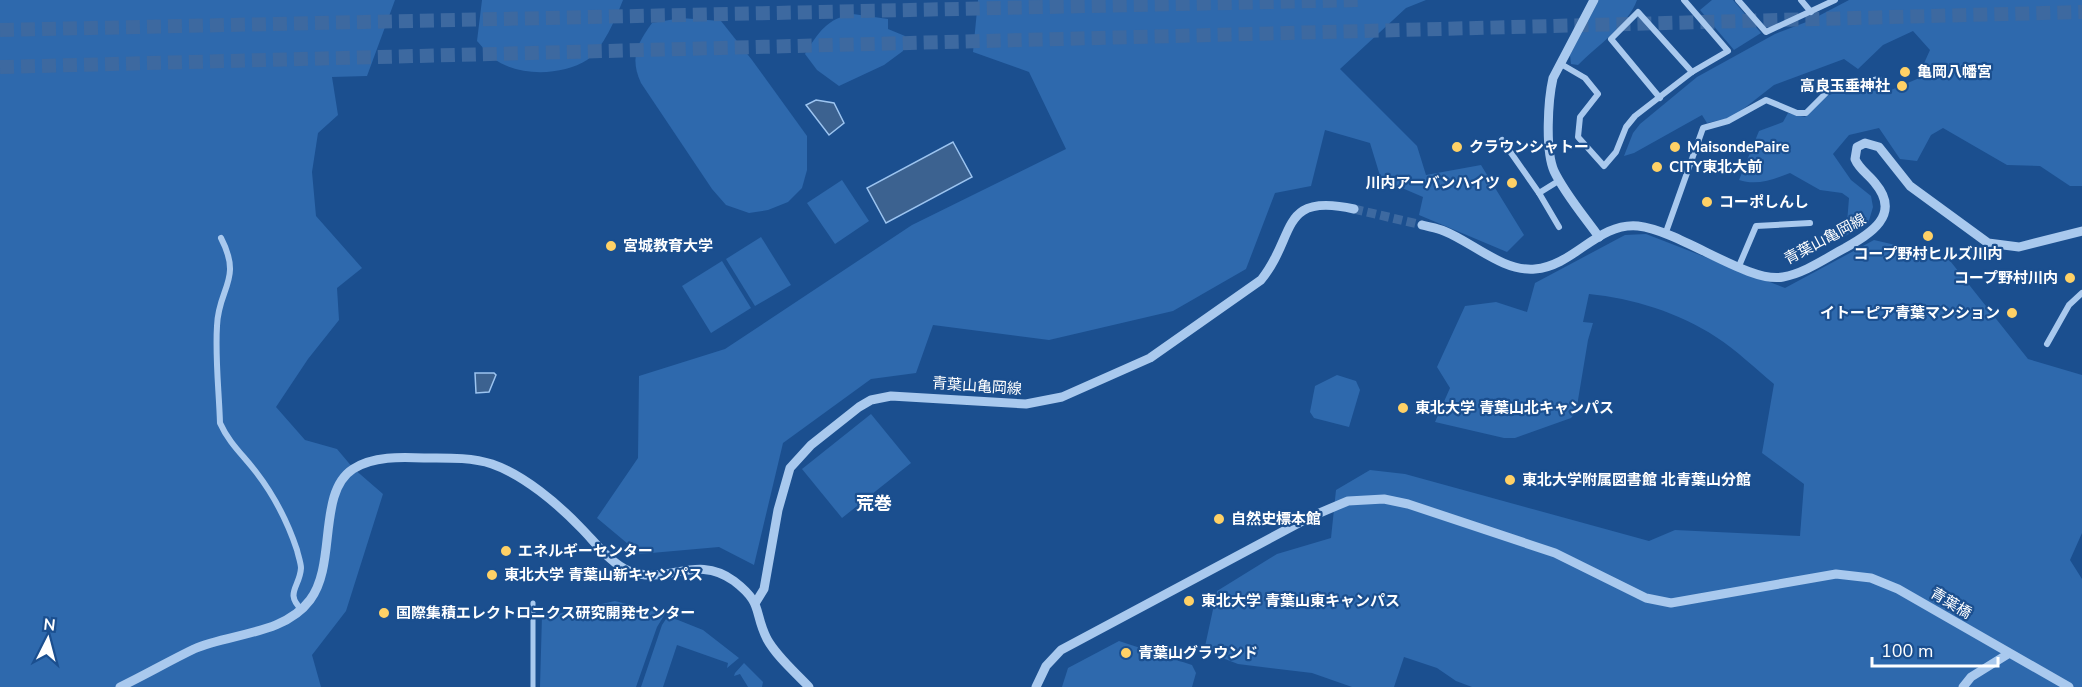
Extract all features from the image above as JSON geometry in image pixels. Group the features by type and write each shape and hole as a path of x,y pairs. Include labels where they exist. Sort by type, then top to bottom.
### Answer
{"street":[{"path":"1594,0 1561,63 1550,91 1550,157 1560,180 1599,237"},
{"path":"1561,63 1585,78 1598,94 1580,117 1578,137 1604,165 1616,152 1626,127 1635,116 1692,72 1728,51 1684,0"},
{"path":"1738,0 1766,32 1835,0"},
{"path":"1801,0 1811,12"},
{"path":"1660,98 1611,39 1638,12 1692,72"},
{"path":"1666,232 1703,128 1728,121 1766,100 1797,113 1806,113 1830,89 1879,79"},
{"path":"1502,140 1539,193 1559,227"},
{"name":"青葉山亀岡線","path":"1422,225 1443,231 1511,266 1532,270 1560,262 1599,237 1614,229 1629,225 1666,232 1738,266 1767,277 1782,278 1800,272 1873,232 1882,218 1881,190 1855,159 1857,147 1865,143 1879,147 1910,186 1988,243 2019,247 2082,231"},
{"path":"1539,193 1560,180"},
{"name":"青葉山亀岡線","path":"756,602 764,589 778,510 790,468 811,445 859,407 871,400 891,396 1026,404 1062,397 1150,358 1261,279 1269,269 1292,221 1300,212 1325,203 1354,209"},
{"path":"1738,266 1756,226 1810,223"},
{"path":"221,238 230,258 231,271 216,324 220,423 227,438 255,470 279,509 296,548 301,567 292,595 294,602 302,609"},
{"path":"2047,344 2069,305 2082,293"},
{"path":"120,687 195,648 276,624 302,609 315,593 323,572 334,493 343,477 362,464 381,459 416,458 463,459 492,464 549,500 627,570 660,575 691,568 710,569 733,580 756,602 767,638 809,687"},
{"name":"青葉橋","path":"1036,687 1046,666 1061,650 1296,523 1329,507 1366,499 1408,504 1555,553 1659,602 1697,601 1836,574 1871,578 1898,589 2069,687"},
{"path":"533,603 533,687"},
{"path":"1963,687 1971,677 2008,654"}],"shaded area":[{"path":"0,0 395,0 367,76 332,77 338,115 318,133 312,172 316,216 362,268 337,288 339,320 308,359 276,407 305,440 337,449 353,468 383,494 346,611 312,655 321,687 0,687"},
{"path":"482,0 623,0 608,33 593,55 565,69 540,72 514,69 503,64 491,56 477,41"},
{"path":"978,0 1426,0 1406,8 1340,69 1417,146 1426,175 1481,165 1524,235 1507,252 1419,215 1423,197 1381,179 1370,143 1325,130 1311,186 1275,193 1246,269 1173,311 1049,340 933,325 916,373 871,379 783,443 754,565 719,547 640,554 597,518 638,458 639,376 725,349 912,225 1066,149 1029,72 973,52"},
{"path":"1599,0 1637,0 1627,18 1611,35 1578,65 1571,64 1570,55"},
{"path":"1712,0 1733,0 1761,33 1734,50 1700,10"},
{"path":"1849,0 2082,0 2082,186 2070,186 2040,166 2007,165 1943,128 1931,135 1917,161 1900,159 1879,128 1849,135 1833,154 1851,180 1871,196 1873,207 1868,224 1843,237 1826,241 1847,223 1849,198 1842,193 1820,190 1790,173 1759,182 1739,180 1759,131 1783,122 1788,113 1805,117 1825,96 1867,84 1891,90 1917,79 1930,50 1913,31 1883,45 1858,69 1844,59 1774,85 1733,117 1707,123 1702,115 1634,153 1624,156 1633,133 1640,124 1697,77 1775,34 1809,21"},
{"path":"853,14 888,19 888,29 905,36 903,51 884,65 839,86 817,70 805,54 819,33 830,23"},
{"path":"681,18 721,21 807,136 807,170 802,188 788,202 768,210 749,213 726,205 712,189 641,83 635,59 646,31 652,23"},
{"path":"816,100 834,103 844,123 829,135 806,105"},
{"path":"953,142 972,177 886,223 867,188"},
{"path":"842,180 869,221 835,244 807,203"},
{"path":"1646,234 1785,288 1874,240 1947,257 2028,359 2082,375 2082,533 2070,560 2082,579 2082,687 1472,687 1456,681 1437,668 1404,657 1394,687 1352,687 1312,673 1238,664 1204,651 1217,591 1277,554 1331,538 1336,490 1370,470 1405,474 1649,541 1675,530 1800,536 1804,484 1762,453 1774,384 1738,353 1702,328 1639,303 1589,294 1583,322 1593,323 1576,412 1571,418 1515,438 1504,438 1435,422 1450,388 1437,367 1465,306 1496,302 1527,312 1535,283 1625,235"},
{"path":"761,237 791,285 755,306 726,259"},
{"path":"722,261 751,308 711,333 682,286"},
{"path":"475,373 494,373 496,375 489,392 476,393"},
{"path":"1337,375 1356,381 1360,390 1349,427 1314,418 1310,412 1315,386"},
{"path":"871,414 911,463 842,518 802,469"},
{"path":"615,601 665,614 657,627 636,687 540,687 542,615 553,615"},
{"path":"668,616 703,630 739,658 727,668 728,663 677,645 663,687 641,687 662,625"},
{"name":"青葉山グラウンド","path":"1119,641 1192,665 1196,673 1192,687 1062,687 1068,668"},
{"path":"744,663 763,682 762,687 748,687 740,674 734,676"}],"tunnel":[{"path":"0,30 1363,0"},
{"path":"0,67 2082,12"},
{"path":"1354,209 1422,225"}],"place":[{"name":"亀岡八幡宮","path":"1905,72"},
{"name":"高良玉垂神社","path":"1902,86"},
{"name":"クラウンシャトー","path":"1457,147"},
{"name":"MaisondePaire","path":"1675,147"},
{"name":"CITY東北大前","path":"1657,167"},
{"name":"川内アーバンハイツ","path":"1512,183"},
{"name":"コーポしんし","path":"1707,202"},
{"name":"コープ野村ヒルズ川内","path":"1928,236"},
{"name":"宮城教育大学","path":"611,246"},
{"name":"コープ野村川内","path":"2070,278"},
{"name":"イトーピア青葉マンション","path":"2012,313"},
{"name":"東北大学 青葉山北キャンパス","path":"1403,408"},
{"name":"東北大学附属図書館 北青葉山分館","path":"1510,480"},
{"name":"自然史標本館","path":"1219,519"},
{"name":"エネルギーセンター","path":"506,551"},
{"name":"東北大学 青葉山新キャンパス","path":"492,575"},
{"name":"東北大学 青葉山東キャンパス","path":"1189,601"},
{"name":"国際集積エレクトロニクス研究開発センター","path":"384,613"},
{"name":"青葉山グラウンド","path":"1126,653"}],"district":[{"name":"荒巻","path":"874,504"}]}
